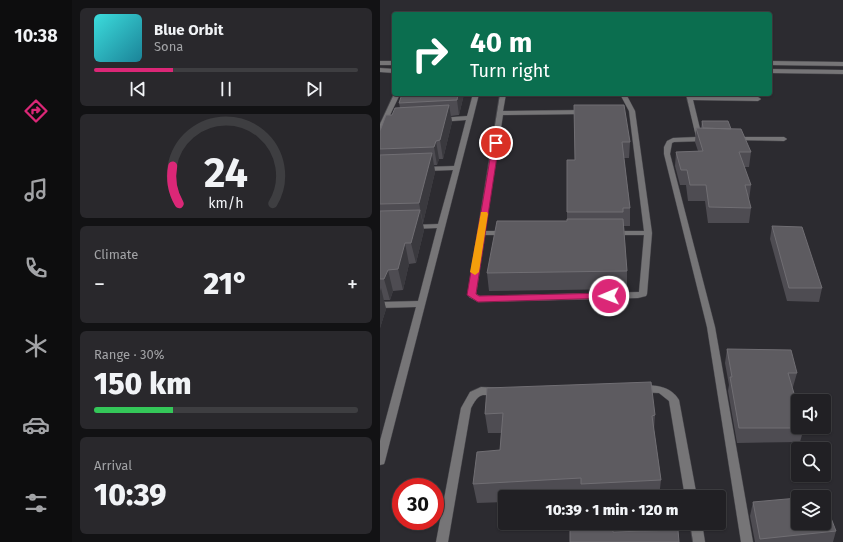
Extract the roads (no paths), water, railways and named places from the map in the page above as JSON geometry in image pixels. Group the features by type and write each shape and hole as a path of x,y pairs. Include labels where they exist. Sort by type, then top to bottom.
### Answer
{"street":[{"path":"380,63 392,63"},
{"path":"772,63 843,64"},
{"path":"380,70 392,70"},
{"path":"772,71 843,72"},
{"path":"380,130 396,96"},
{"path":"380,461 476,96"},
{"path":"504,96 472,292 472,295 478,299 641,295 644,291 648,233 624,96"},
{"path":"699,140 689,96 758,99"},
{"path":"500,112 594,112"},
{"path":"430,120 470,118"},
{"path":"384,123 391,123"},
{"path":"715,140 673,140 669,142 667,147 711,327 746,542"},
{"path":"730,140 784,140"},
{"path":"418,170 457,168"},
{"path":"403,227 441,226"},
{"path":"481,234 513,233"},
{"path":"608,233 648,233"},
{"path":"380,305 421,304"},
{"path":"632,389 655,389 667,392 674,400 690,490"},
{"path":"442,542 466,408 473,394 481,391 505,391"},
{"path":"697,530 699,542"}]}
